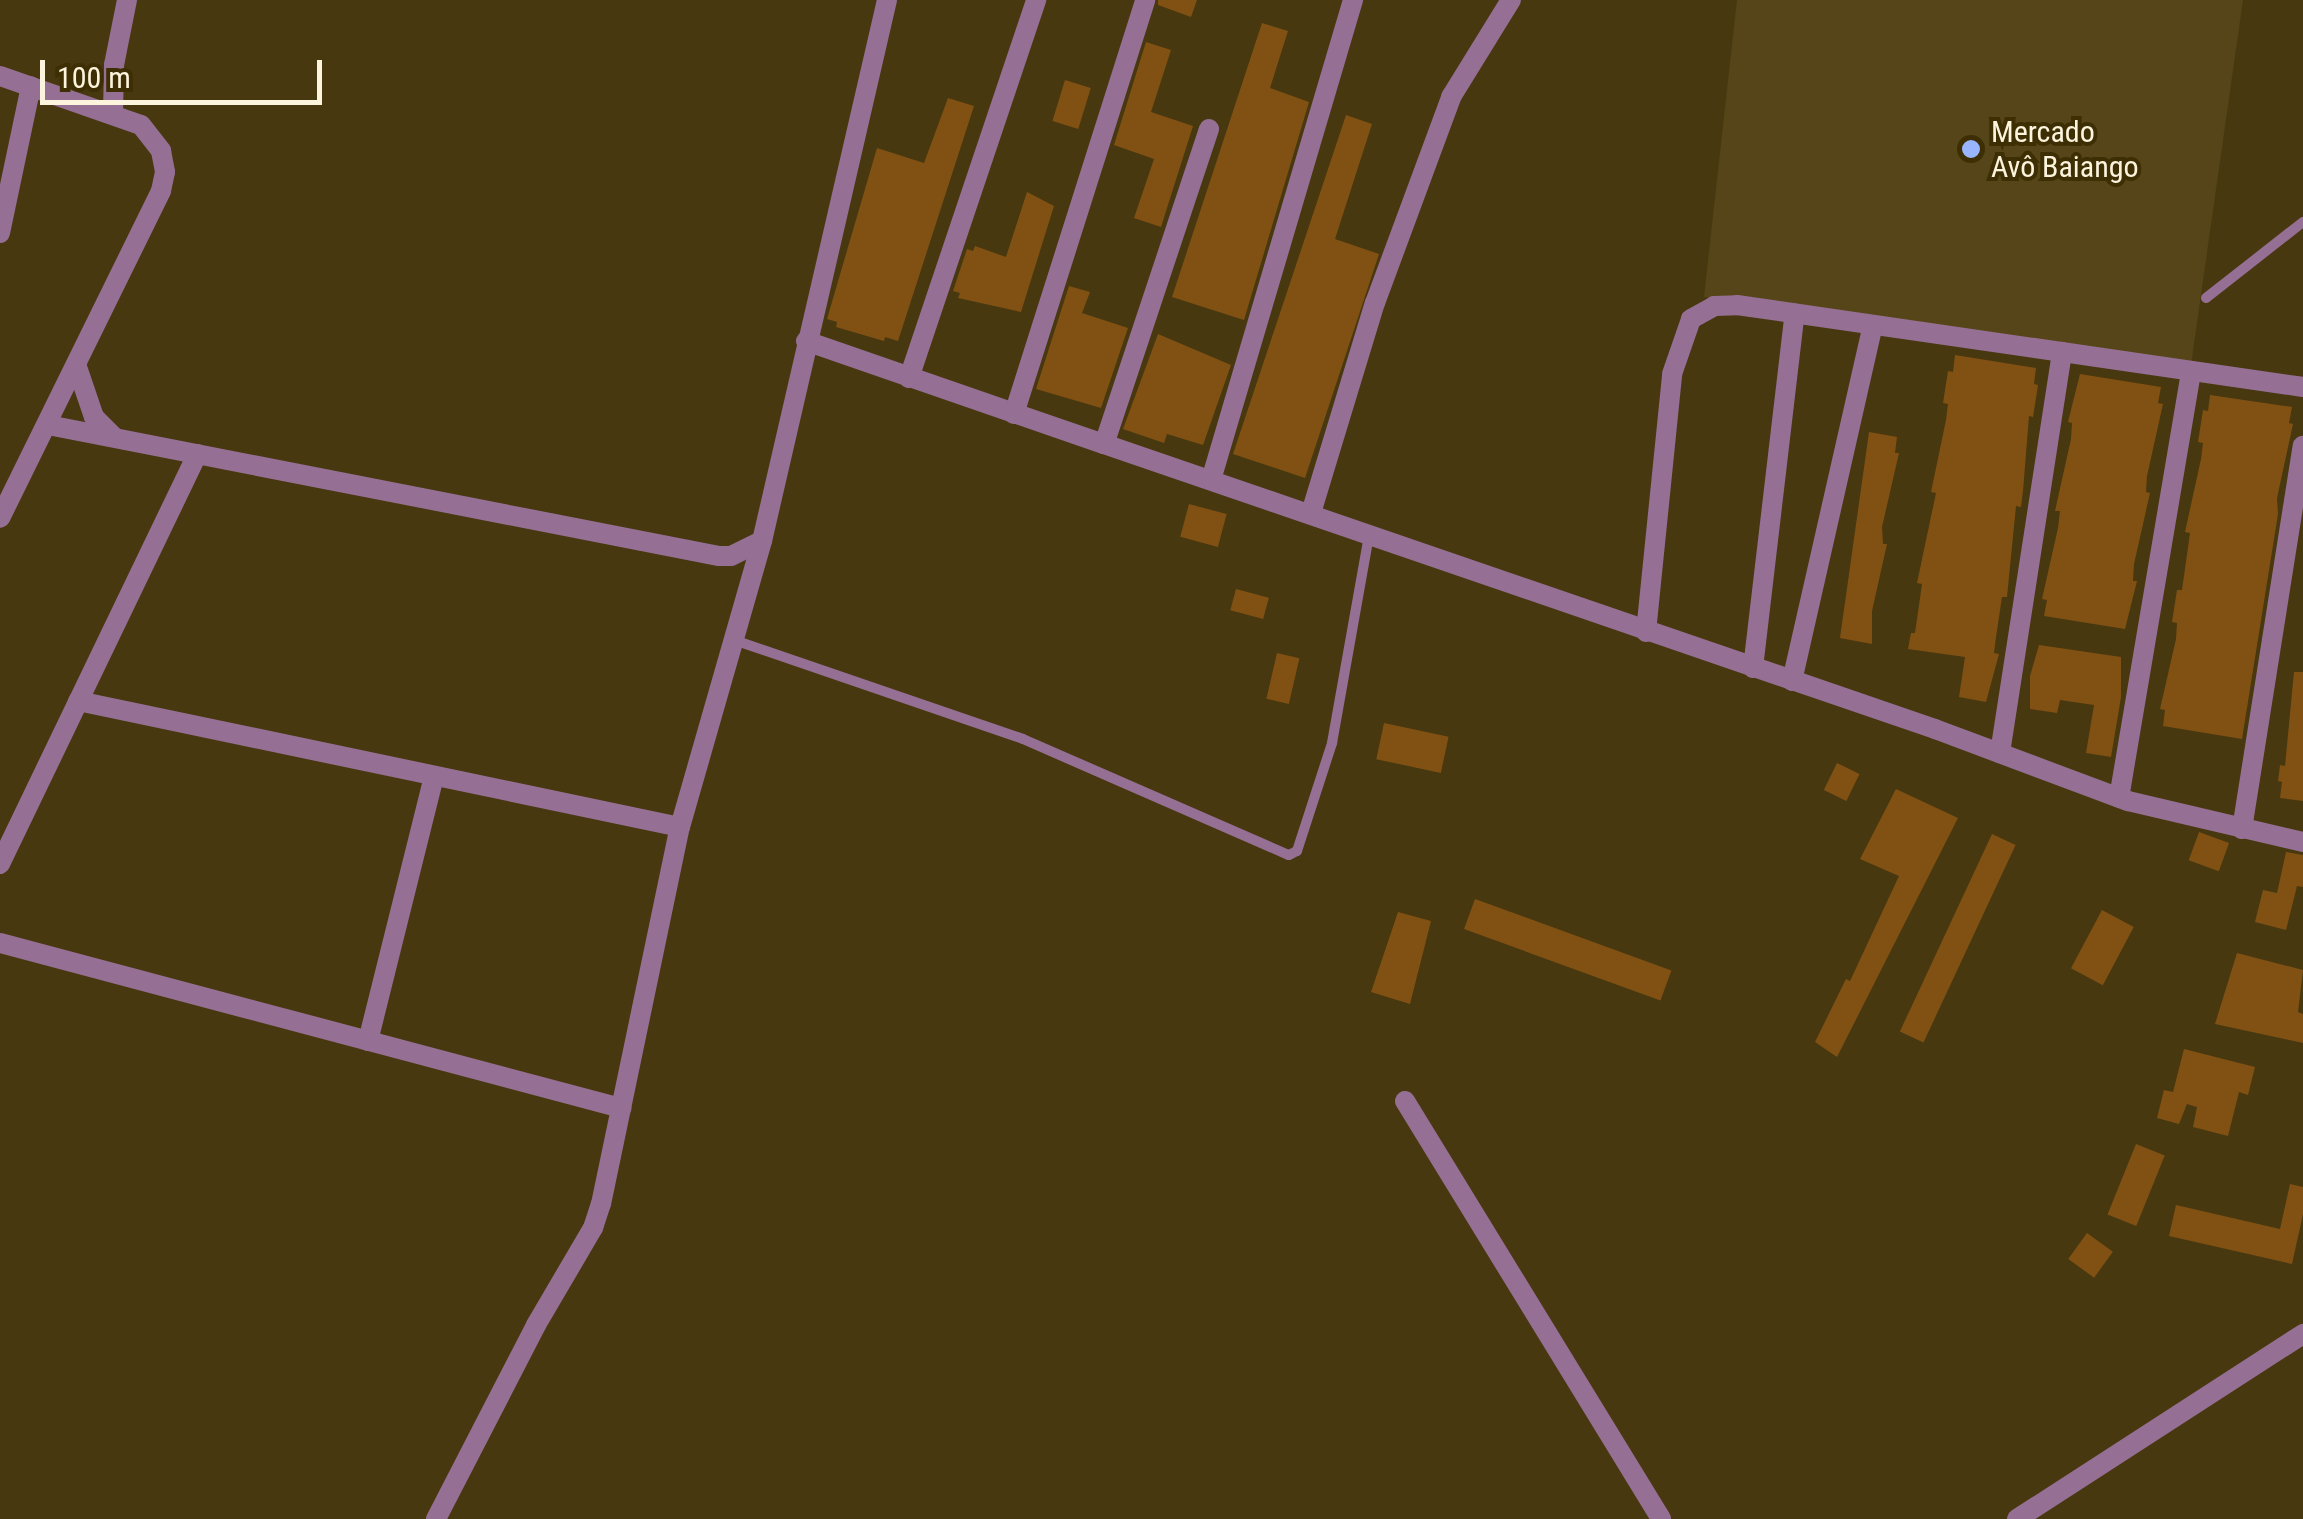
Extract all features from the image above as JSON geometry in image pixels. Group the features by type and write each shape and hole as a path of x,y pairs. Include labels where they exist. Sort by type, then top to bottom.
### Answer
{"street":[{"path":"113,114 114,65 127,0"},
{"path":"436,1519 536,1325 593,1228 680,827 762,541 887,0"},
{"path":"910,378 1036,0"},
{"path":"1014,414 1145,0"},
{"path":"1210,480 1354,0"},
{"path":"1311,512 1375,304 1451,98 1511,0"},
{"path":"0,76 113,114 152,135 165,172 161,191 0,518"},
{"path":"0,234 31,86"},
{"path":"1104,444 1209,129"},
{"path":"1646,632 1672,374 1691,319 1714,306 1795,313 2303,388"},
{"path":"1754,668 1795,313"},
{"path":"1792,681 1873,325"},
{"path":"806,341 1311,512 2120,798 2303,842"},
{"path":"2000,753 2062,352"},
{"path":"76,367 94,417 115,438"},
{"path":"2120,798 2191,371"},
{"path":"48,426 718,556 731,556 762,541"},
{"path":"2242,828 2303,446"},
{"path":"0,864 197,454"},
{"path":"78,702 680,827"},
{"path":"368,1040 434,776"},
{"path":"0,943 621,1108"},
{"path":"1406,1101 1661,1519"},
{"path":"2017,1519 2303,1334"}],"lane":[{"path":"2206,298 2303,222"},
{"path":"734,640 1023,739 1289,855 1297,851 1332,743 1369,535"}],"shaded area":[{"name":"Mercado Avô Baiango","path":"1737,0 2243,0 2191,365 1704,297"}],"building":[{"path":"1158,0 1197,0 1191,17 1158,5"},
{"path":"1262,23 1288,31 1270,88 1309,102 1244,320 1172,297"},
{"path":"1146,42 1171,50 1151,112 1193,126 1161,227 1134,218 1154,159 1114,145"},
{"path":"1065,80 1091,88 1078,129 1052,121"},
{"path":"948,98 974,106 898,341 885,337 884,341 836,327 837,322 827,319 877,148 924,163"},
{"path":"1346,115 1372,124 1335,239 1379,254 1305,478 1233,454"},
{"path":"1027,192 1054,206 1021,312 958,298 960,293 953,291 967,249 973,251 975,246 1006,257"},
{"path":"1069,286 1090,292 1082,313 1128,328 1101,408 1036,389"},
{"path":"1158,334 1231,365 1203,445 1167,434 1164,443 1123,429"},
{"path":"1955,355 2036,368 2034,384 2038,385 2033,417 2029,416 2023,491 2021,507 2016,506 2007,597 2002,597 1996,637 1994,653 1999,654 1986,702 1959,697 1965,657 1908,649 1911,633 1915,633 1922,584 1917,583 1936,493 1931,492 1946,420 1948,404 1943,403 1948,371 1953,372"},
{"path":"2080,374 2161,387 2158,403 2163,404 2147,476 2146,492 2150,493 2134,564 2133,581 2137,581 2125,629 2044,616 2047,600 2042,599 2060,511 2055,511 2071,439 2072,423 2068,422"},
{"path":"2210,395 2292,407 2289,423 2293,424 2277,498 2278,514 2242,739 2163,726 2165,710 2160,709 2176,639 2177,623 2172,622 2177,590 2182,590 2190,533 2185,532 2201,459 2203,443 2198,442 2203,410 2208,411"},
{"path":"1869,432 1897,437 1895,453 1899,453 1882,527 1883,544 1887,544 1872,611 1872,644 1840,638"},
{"path":"1189,504 1227,514 1218,547 1180,537"},
{"path":"1236,589 1269,598 1263,619 1230,610"},
{"path":"2039,645 2121,657 2121,697 2111,757 2086,753 2094,705 2060,700 2057,713 2030,709 2030,676"},
{"path":"1277,653 1299,658 1289,704 1266,699"},
{"path":"2294,672 2303,672 2303,801 2280,798 2282,782 2278,781 2280,765 2285,766"},
{"path":"1384,723 1449,737 1441,773 1376,759"},
{"path":"1837,763 1859,774 1846,801 1824,790"},
{"path":"1896,789 1958,818 1837,1057 1815,1042 1846,979 1850,981 1899,876 1860,859"},
{"path":"2199,832 2229,843 2219,871 2189,860"},
{"path":"1992,834 2016,845 1923,1043 1900,1032"},
{"path":"2286,852 2303,855 2303,887 2297,886 2286,930 2255,922 2263,890 2277,893"},
{"path":"1475,899 1671,970 1660,1001 1464,929"},
{"path":"2102,910 2134,927 2103,985 2071,968"},
{"path":"1398,912 1431,921 1410,1004 1371,992"},
{"path":"2237,953 2303,970 2298,1012 2303,1014 2303,1043 2215,1024"},
{"path":"2184,1049 2255,1067 2248,1095 2239,1092 2228,1136 2193,1127 2197,1107 2187,1104 2179,1124 2157,1118 2164,1090 2173,1092"},
{"path":"2136,1144 2165,1156 2136,1226 2108,1214"},
{"path":"2290,1184 2303,1187 2303,1214 2292,1264 2169,1236 2176,1205 2280,1229"},
{"path":"2087,1233 2113,1252 2094,1278 2068,1259"}],"place":[{"name":"Mercado Avô Baiango","path":"1971,149"}]}
